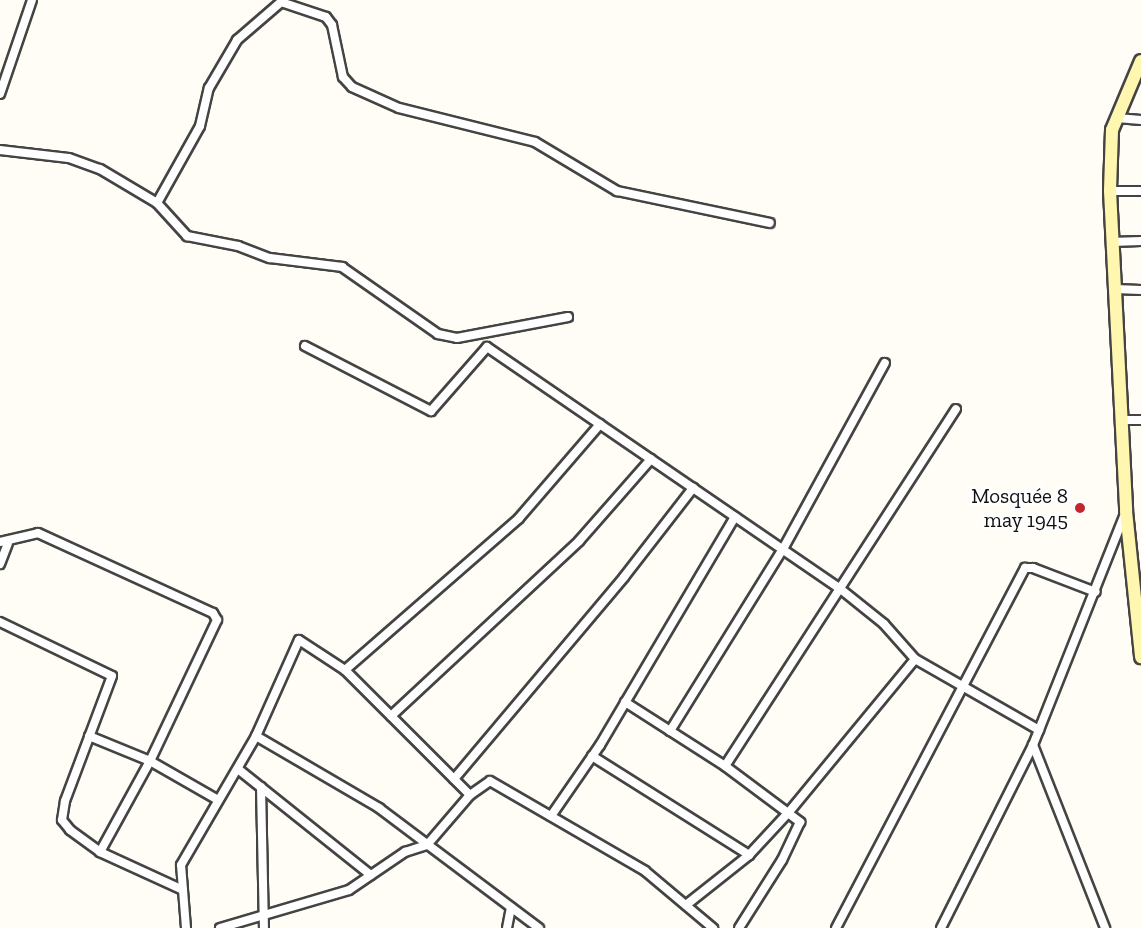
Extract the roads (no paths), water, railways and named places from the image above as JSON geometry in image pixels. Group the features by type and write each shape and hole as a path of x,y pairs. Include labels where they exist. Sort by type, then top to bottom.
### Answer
{"street":[{"path":"0,94 32,0"},
{"path":"157,203 200,126 209,88 237,40 281,2 326,17 333,25 343,77 352,87 399,108 535,142 617,191 770,223"},
{"path":"1140,650 1135,558 1126,511 1124,420 1111,242 1110,191 1112,130 1141,61"},
{"path":"1117,118 1141,120"},
{"path":"0,150 69,158 120,179 157,203 187,236 238,246 270,258 342,267 414,321 446,336 458,338 567,316"},
{"path":"1110,191 1141,191"},
{"path":"1111,242 1141,242"},
{"path":"1115,289 1141,290"},
{"path":"305,346 431,411 487,347 838,587 884,624 915,659 1039,730"},
{"path":"670,730 783,549 885,363"},
{"path":"725,766 838,587 956,409"},
{"path":"1124,420 1141,420"},
{"path":"345,670 519,518 600,424"},
{"path":"391,716 579,541 651,459"},
{"path":"454,779 624,577 693,488"},
{"path":"941,928 1033,745 1096,592 1126,511"},
{"path":"551,816 592,756 735,517"},
{"path":"0,564 4,543 22,534 38,533 215,615 217,626 150,761 100,852"},
{"path":"836,928 964,689 1025,568 1033,568 1096,592"},
{"path":"0,622 112,676 113,681 89,736 65,801 62,820 70,830 100,852 183,890"},
{"path":"186,928 181,865 256,736 300,640 345,670 470,795"},
{"path":"686,905 748,855 789,812 915,659"},
{"path":"625,702 725,766 800,822 782,861 739,928"},
{"path":"89,736 150,761 218,800"},
{"path":"256,736 379,808 539,928"},
{"path":"1033,745 1105,928"},
{"path":"592,756 748,855"},
{"path":"238,769 372,875"},
{"path":"220,928 264,913 349,890 405,852 427,845 470,795 490,781 645,871 713,928"},
{"path":"261,787 264,928"},
{"path":"507,928 511,907"}],"place":[{"name":"Mosquée 8 may 1945","path":"1080,508"}]}
